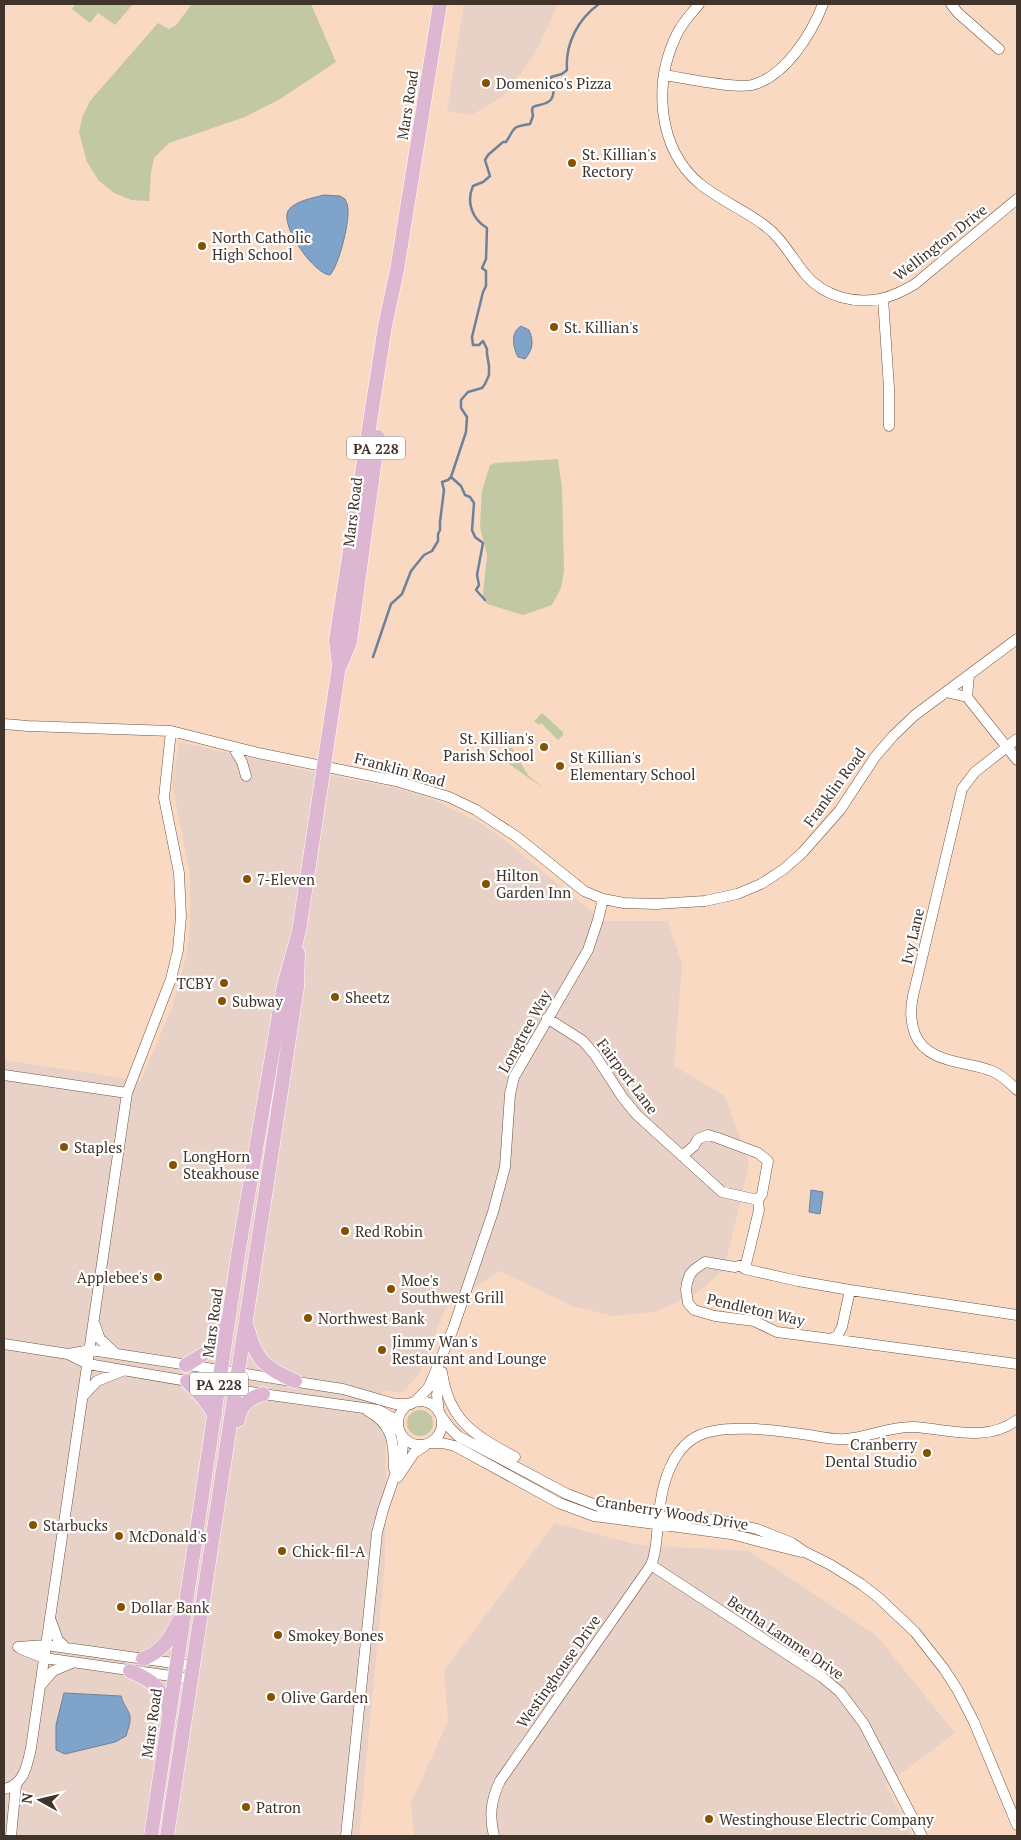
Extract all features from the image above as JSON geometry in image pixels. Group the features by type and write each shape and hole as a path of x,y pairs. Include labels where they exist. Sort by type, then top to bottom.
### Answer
{"main road":[{"name":"Mars Road","path":"151,1836 240,1243 284,985 298,935 339,666 336,640 385,326 397,270 440,4"},
{"name":"Mars Road","path":"167,1836 297,987 298,935"},
{"path":"186,1365 207,1352 229,1319"},
{"path":"246,1323 252,1345 260,1359 271,1370 294,1381"},
{"path":"187,1381 215,1415"},
{"path":"214,1526 230,1468 239,1414 242,1407 250,1399 264,1394"},
{"path":"143,1659 163,1648 184,1610"},
{"path":"130,1671 146,1678 157,1687 164,1695 169,1712"}],"street":[{"name":"Wellington Drive","path":"699,4 677,33 664,75 662,104 665,128 671,145 687,170 700,184 763,224 776,235 805,275 829,294 846,299 863,300 883,298 898,293 915,284 1017,199"},
{"path":"664,75 737,86 751,86 761,82 787,61 804,43 816,23 823,4"},
{"path":"951,4 958,13 999,50"},
{"path":"883,298 889,426"},
{"name":"Franklin Road","path":"4,724 36,727 171,731 253,752 350,771 424,789 449,797 476,810 517,837 584,891 602,899 624,903 656,904 706,901 737,894 761,884 784,869 803,852 840,810 875,756 893,736 915,716 1017,639"},
{"path":"967,697 969,674"},
{"path":"946,692 967,697 1017,760"},
{"path":"10,1836 16,1785 24,1775 28,1762 40,1687 95,1323 127,1093 171,979 178,950 181,917 179,873 164,798 171,731"},
{"name":"Ivy Lane","path":"1017,739 975,772 962,789 913,996 911,1015 918,1041 929,1052 992,1071 1017,1090"},
{"path":"233,746 242,762 246,776 253,752"},
{"name":"Longtree Way","path":"453,1329 493,1212 505,1167 511,1084 547,1018 588,950 598,920 602,899"},
{"name":"Fairport Lane","path":"547,1018 583,1041 595,1055 636,1115 722,1192 758,1200"},
{"path":"4,1075 127,1093"},
{"path":"682,1156 694,1146 698,1139 708,1135 758,1153 768,1162 762,1194 758,1200 759,1210 753,1238 746,1264 741,1266"},
{"name":"Pendleton Way","path":"850,1290 783,1278 745,1269 741,1266 734,1267 705,1262 694,1268 690,1274 686,1290 688,1303 694,1310 714,1316 754,1321 777,1332 1017,1364"},
{"path":"831,1339 838,1335 842,1328 850,1290 1017,1316"},
{"path":"95,1323 96,1332 100,1340 116,1354"},
{"path":"391,1488 414,1453 428,1444 440,1432 442,1424 437,1395 453,1329"},
{"path":"346,1836 377,1533 402,1454 403,1444 399,1421 402,1412 429,1387 453,1329"},
{"path":"4,1344 68,1354 88,1364 383,1412 395,1421 400,1432 411,1443 418,1445 428,1444"},
{"path":"68,1354 91,1350 344,1389 395,1404 422,1402 430,1404 440,1414"},
{"path":"83,1398 86,1391 97,1381 124,1370"},
{"path":"442,1372 446,1394 462,1422 482,1439 554,1480 578,1498"},
{"path":"360,1408 379,1417 390,1431 394,1460 391,1488"},
{"name":"Cranberry Woods Drive","path":"440,1414 454,1433 578,1498 658,1521"},
{"path":"658,1521 668,1471 680,1451 696,1437 716,1431 751,1429 780,1431 831,1439 848,1438 911,1427 965,1434 1002,1428 1017,1420"},
{"name":"Cranberry Woods Drive","path":"428,1444 442,1443 455,1446 548,1497 578,1511 613,1520 723,1522 742,1525 792,1543 845,1574 879,1598 915,1632 949,1676 965,1704 1017,1825"},
{"path":"498,1468 504,1459"},
{"name":"Westinghouse Drive","path":"494,1836 490,1810 493,1795 500,1781 650,1565 656,1549 658,1521"},
{"name":"Bertha Lamme Drive","path":"650,1565 822,1677 840,1692 864,1724 922,1836"},
{"path":"50,1617 55,1636 66,1648"},
{"path":"175,1670 130,1671 44,1658 18,1647 46,1645 143,1659 175,1670 193,1673"},
{"path":"40,1687 43,1680 54,1671 75,1662"},
{"path":"4,1789 16,1785"}],"shaded area":[{"path":"464,4 558,4 535,54 503,97 471,115 447,111"},
{"path":"179,742 396,788 437,801 480,823 502,838 603,921 668,921 682,965 674,1066 725,1096 749,1164 724,1270 694,1295 655,1312 613,1316 572,1306 500,1271 446,1307 419,1374 402,1393 383,1390 376,1419 386,1433 385,1563 359,1836 4,1836 4,1060 141,1081 172,1007 187,954 190,920 190,875 172,783"},
{"path":"555,1523 638,1545 749,1551 876,1635 955,1733 886,1785 912,1836 414,1836 411,1803 448,1721 444,1670"}],"green space":[{"path":"133,4 115,25 98,13 90,23 72,9 75,5"},
{"path":"192,4 311,4 336,62 280,99 245,117 169,143 154,158 149,201 131,200 114,193 99,181 87,162 79,132 82,118 90,101 158,23 169,29 176,25"},
{"path":"558,459 562,488 564,571 561,588 552,605 523,615 487,604 483,600 483,594 487,555 480,527 482,491 490,465"},
{"path":"542,713 563,732 563,735 558,740 541,723 539,725 534,721"},
{"path":"504,747 512,748 528,775 543,788 502,759 501,752"},
{"path":"420,1410 429,1414 433,1423 429,1432 420,1436 411,1432 407,1423 411,1414"}],"water":[{"path":"324,195 340,196 345,199 348,209 343,244 337,263 330,275 323,273 316,267 300,248 289,227 287,218 288,211 295,205 304,200"},
{"path":"521,326 529,330 532,338 530,352 525,359 518,357 514,345 515,332"},
{"path":"811,1190 823,1192 820,1214 809,1212"},
{"path":"64,1693 121,1696 130,1717 126,1736 115,1742 65,1754 56,1750 56,1725"}],"waterway":[{"path":"485,600 476,590 479,585 477,575 483,543 475,537 472,530 474,503 470,497 465,495 461,486 451,477 466,432 467,417 461,408 461,400 468,392 482,388 489,375 487,349 483,341 479,345 473,345 472,337 486,286 486,271 482,268 486,259 487,228 474,215 470,204 471,192 473,186 483,182 490,176 485,160 488,155 503,142 506,142 515,128 530,124 533,116 533,107 552,99 553,84 551,77 562,74 567,70 568,51 574,33 585,17 599,4"},
{"path":"373,657 391,604 402,594 411,571 424,555 432,551 438,541 444,490 442,482 451,477"}],"place":[{"name":"Domenico's Pizza","path":"486,83"},
{"name":"St. Killian's Rectory","path":"572,163"},
{"name":"North Catholic High School","path":"202,246"},
{"name":"St. Killian's","path":"554,327"},
{"name":"St. Killian's Parish School","path":"544,747"},
{"name":"St Killian's Elementary School","path":"560,766"},
{"name":"7-Eleven","path":"247,879"},
{"name":"Hilton Garden Inn","path":"486,884"},
{"name":"TCBY","path":"224,983"},
{"name":"Sheetz","path":"335,997"},
{"name":"Subway","path":"222,1001"},
{"name":"Staples","path":"64,1147"},
{"name":"LongHorn Steakhouse","path":"173,1165"},
{"name":"Red Robin","path":"345,1231"},
{"name":"Applebee's","path":"158,1277"},
{"name":"Moe's Southwest Grill","path":"391,1289"},
{"name":"Northwest Bank","path":"308,1318"},
{"name":"Jimmy Wan's Restaurant and Lounge","path":"382,1350"},
{"name":"Cranberry Dental Studio","path":"927,1453"},
{"name":"Starbucks","path":"33,1525"},
{"name":"McDonald's","path":"119,1536"},
{"name":"Chick-fil-A","path":"282,1551"},
{"name":"Dollar Bank","path":"121,1607"},
{"name":"Smokey Bones","path":"278,1635"},
{"name":"Olive Garden","path":"271,1697"},
{"name":"Patron","path":"246,1807"},
{"name":"Westinghouse Electric Company","path":"709,1819"}]}
